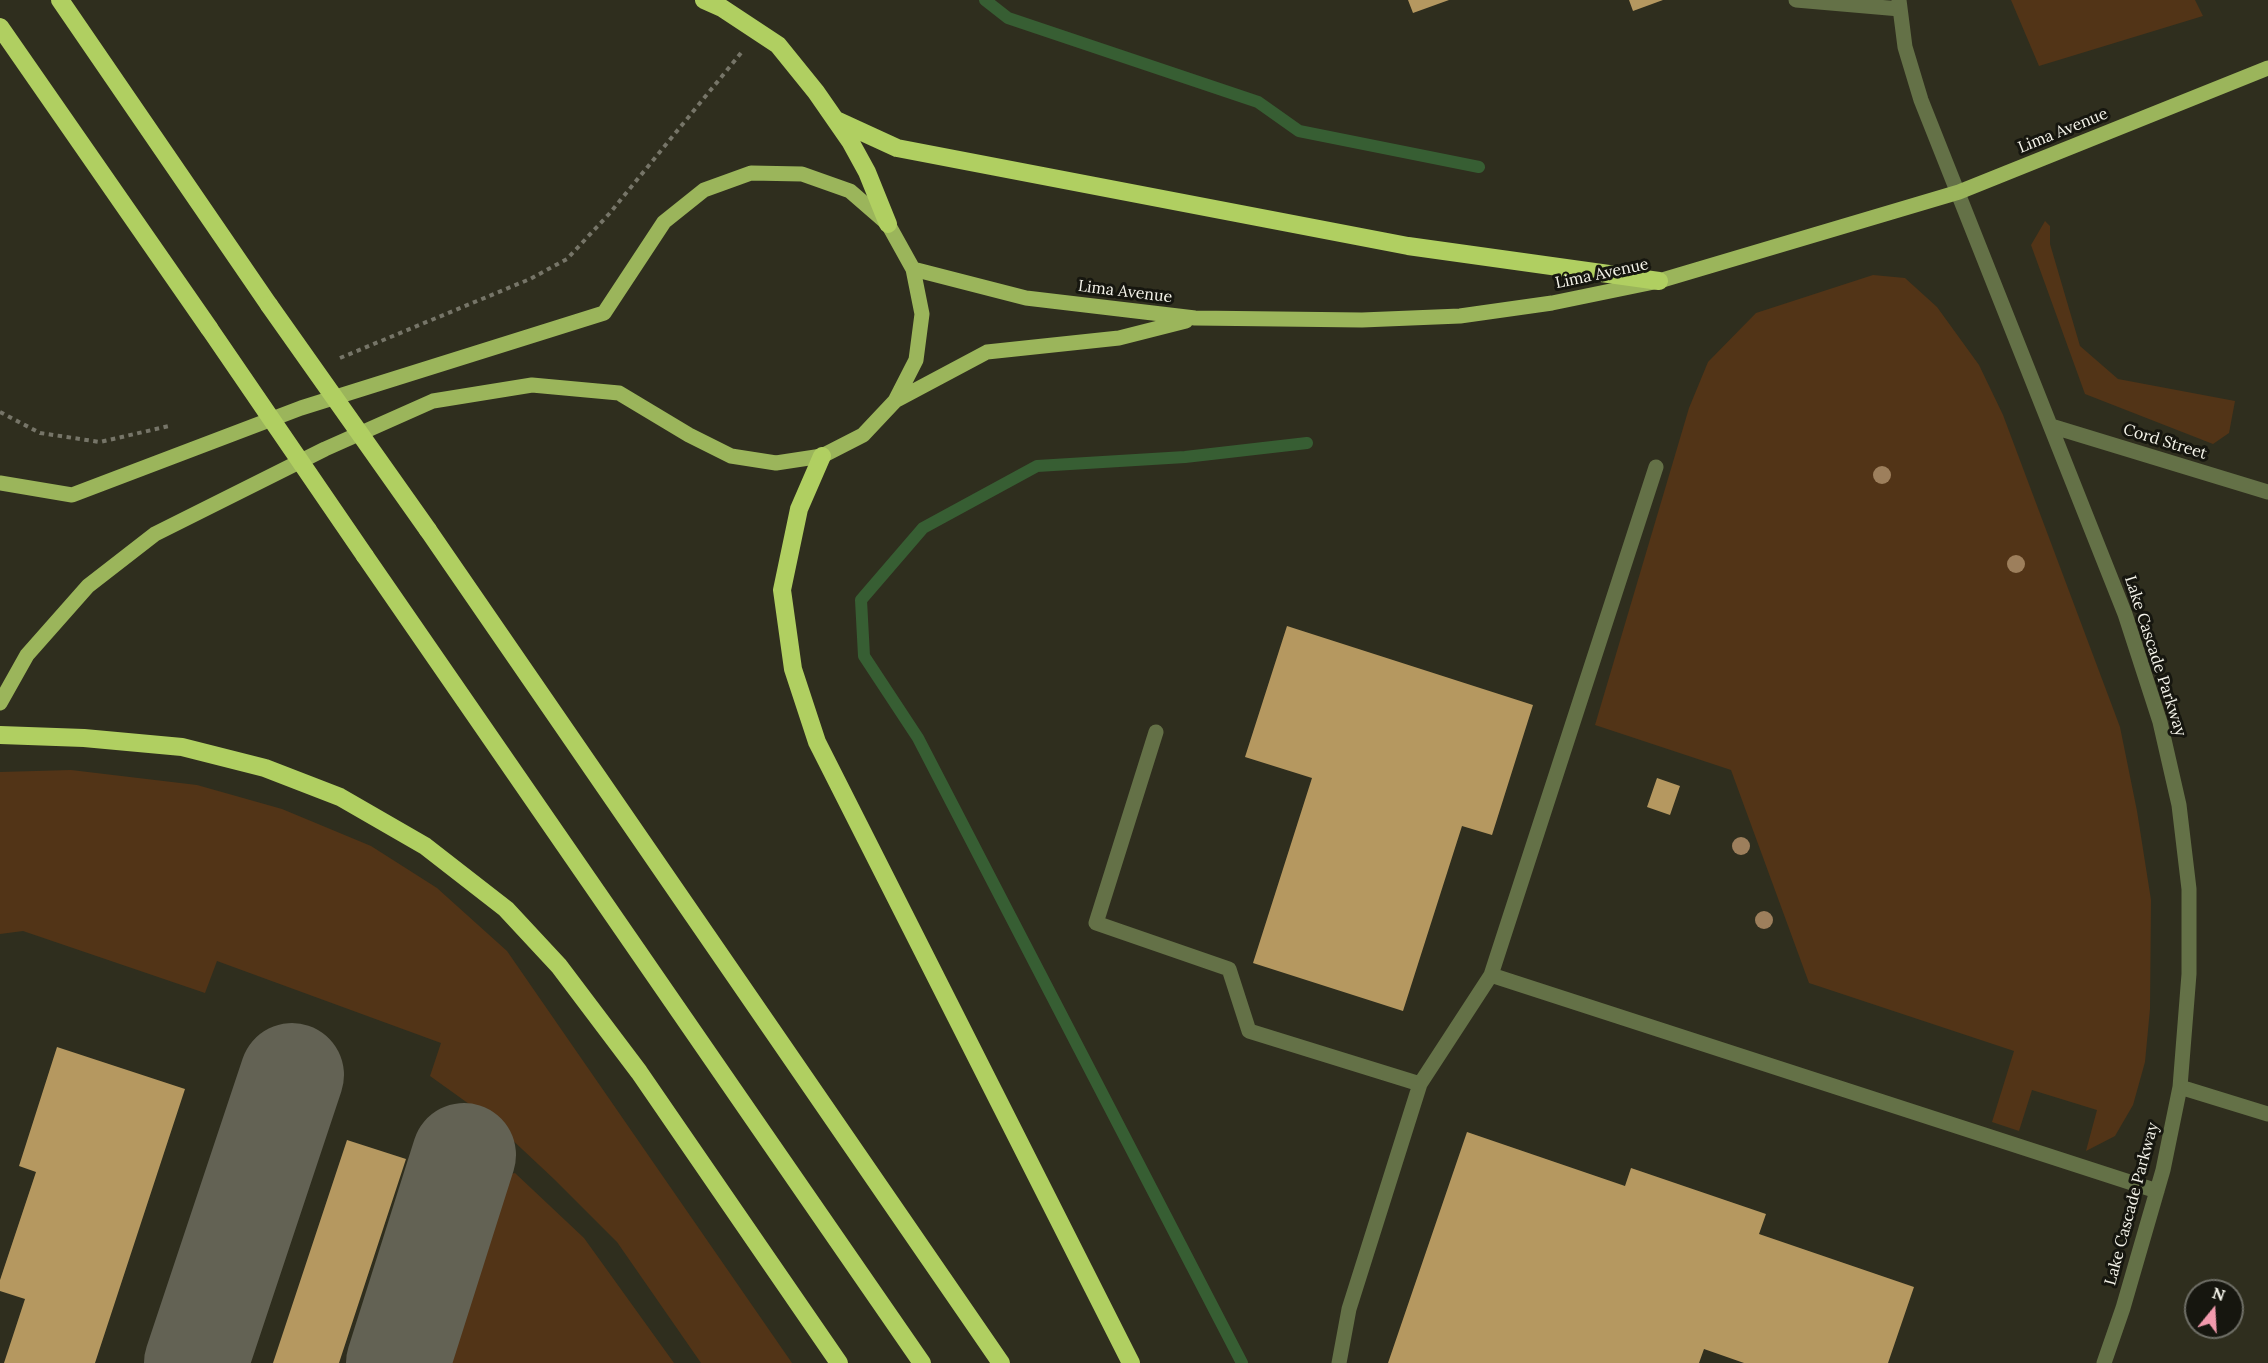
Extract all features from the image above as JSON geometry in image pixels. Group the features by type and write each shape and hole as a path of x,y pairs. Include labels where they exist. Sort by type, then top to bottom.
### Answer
{"highway":[{"path":"60,0 1001,1363"},
{"path":"704,0 722,8 778,45 836,120 867,172 888,224"},
{"path":"0,27 922,1363"},
{"path":"836,120 897,148 1408,246 1659,281"},
{"path":"822,456 799,508 782,590 793,669 818,742 1131,1363"},
{"path":"0,735 84,738 182,747 266,768 340,797 425,846 506,909 559,966 639,1072 839,1363"}],"main road":[{"name":"Lima Avenue","path":"913,268 1026,298 1195,318 1362,320 1460,316 1552,303 1659,281 1959,192 2268,68"},
{"path":"0,483 72,495 301,408 604,313 664,222 704,190 751,173 802,174 850,191 888,224 913,268 922,314 915,360 896,401"},
{"path":"0,703 27,655 88,586 154,534 325,449 433,401 532,386 619,393 689,435 730,456 776,463 822,456 863,435 896,401 987,352 1119,338 1195,318"}],"street":[{"path":"1796,0 1899,4"},
{"name":"Lake Cascade Parkway","path":"1899,4 1905,47 1918,93 2125,614 2160,722 2179,805 2188,889 2189,963 2180,1087 2163,1170 2123,1308 2104,1363"},
{"name":"Cord Street","path":"2051,426 2268,492"},
{"path":"1339,1363 1349,1308 1420,1084 1491,975 1656,467"},
{"path":"1156,732 1096,923 1228,969 1249,1031 1420,1084"},
{"path":"1491,975 2157,1191"},
{"path":"2180,1087 2268,1114"}],"path":[{"path":"336,360 530,279 567,259 616,205 747,46"},
{"path":"0,412 40,433 100,442 174,425"}],"shaded area":[{"path":"2011,0 2195,0 2203,16 2039,66"},
{"path":"2045,221 2050,226 2050,244 2080,346 2118,379 2235,401 2229,433 2213,444 2085,394 2031,245"},
{"path":"1873,275 1905,278 1937,307 1979,365 2003,415 2120,727 2137,811 2151,900 2150,1009 2145,1062 2133,1105 2115,1136 2086,1151 2097,1110 2032,1090 2019,1131 1992,1122 2014,1051 1809,983 1731,770 1595,725 1689,408 1708,362 1756,313"},
{"path":"71,770 197,785 282,809 371,846 437,888 507,951 792,1363 701,1363 617,1242 490,1119 430,1076 441,1043 217,961 205,993 23,931 0,934 0,772"},
{"path":"515,1173 584,1238 674,1363 433,1363 490,1190 503,1176"}],"building":[{"path":"1408,0 1449,0 1413,13"},
{"path":"1629,0 1663,0 1633,11"},
{"path":"1287,626 1533,705 1492,835 1462,826 1403,1011 1253,963 1312,778 1245,757"},
{"path":"1657,778 1680,786 1670,815 1647,807"},
{"path":"57,1047 185,1089 95,1363 4,1363 25,1299 0,1291 0,1280 36,1172 19,1166"},
{"path":"1467,1132 1625,1186 1631,1168 1766,1214 1759,1234 1914,1287 1888,1363 1744,1363 1704,1349 1699,1363 1388,1363"},
{"path":"347,1140 406,1159 339,1363 273,1363"}],"waterway":[{"path":"985,0 1008,18 1258,102 1299,131 1479,167"},
{"path":"1242,1363 918,738 864,656 861,600 923,528 1037,466 1185,457 1307,443"}],"taxiway":[{"path":"196,1363 292,1075"},
{"path":"398,1363 464,1155"}]}
